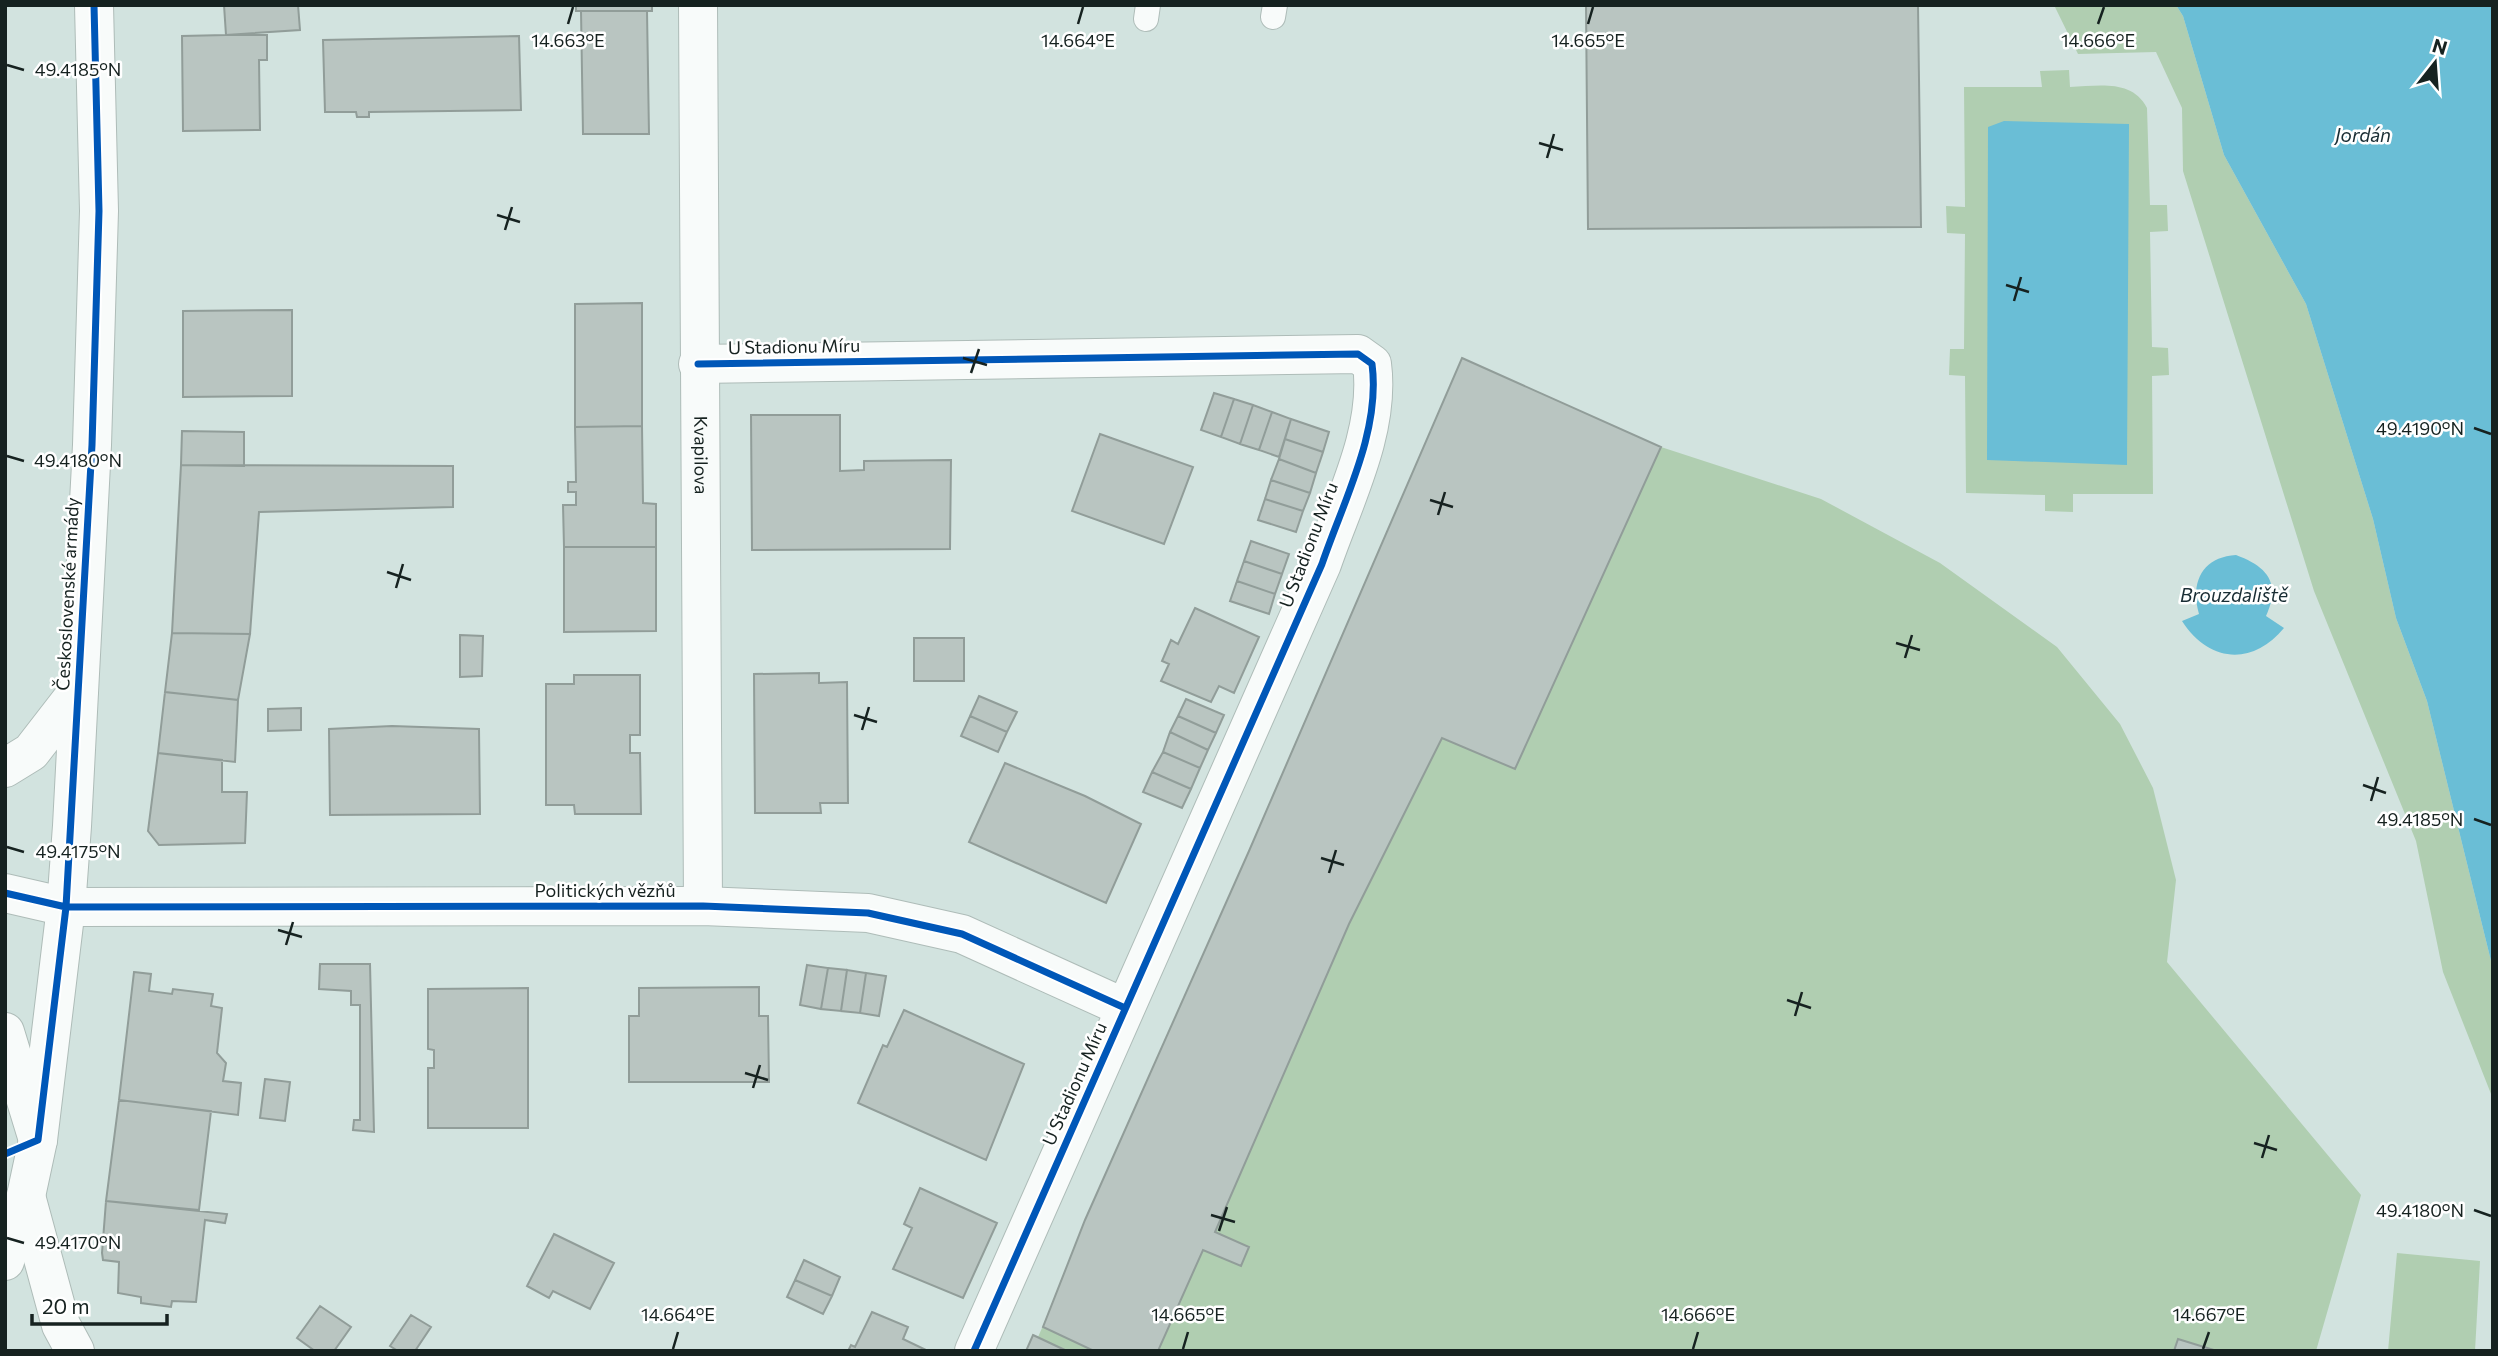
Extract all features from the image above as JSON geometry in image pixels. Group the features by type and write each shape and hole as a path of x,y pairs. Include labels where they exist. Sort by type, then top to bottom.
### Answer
{"street":[{"name":"Československé armády","path":"5,1261 26,1196 38,1140 66,907 92,445 99,211 94,5"},
{"name":"Kvapilova","path":"698,5 703,906"},
{"name":"U Stadionu Míru","path":"698,364 1358,354 1372,363 1372,394 1365,441 1322,564 974,1351"},
{"path":"5,768 31,752 79,690"},
{"name":"Politických vězňů","path":"5,893 66,907 703,906 832,909 868,913 962,934 1125,1008"},
{"path":"5,1032 38,1140"},
{"path":"26,1196 61,1325 75,1351"}],"green space":[{"path":"2054,5 2176,5 2183,16 2224,155 2306,304 2373,519 2396,618 2427,701 2493,969 2493,1099 2443,972 2416,841 2314,591 2183,171 2182,108 2156,52 2078,54"},
{"path":"2069,70 2070,87 2124,88 2133,92 2147,108 2150,205 2167,205 2168,231 2150,232 2152,347 2168,348 2169,375 2152,376 2153,494 2073,494 2073,512 2045,511 2045,495 1966,493 1965,376 1949,375 1950,349 1964,349 1965,234 1947,233 1946,206 1965,207 1964,87 2042,87 2040,71"},
{"path":"1462,358 1661,447 1821,499 1940,563 2057,647 2120,724 2153,788 2176,880 2167,962 2361,1195 2316,1351 1032,1351"},
{"path":"2397,1253 2480,1261 2475,1351 2388,1351"}],"water":[{"name":"Jordán","path":"2176,5 2493,5 2493,969 2427,701 2396,618 2373,519 2306,304 2224,155 2183,16"},
{"path":"2004,121 2129,124 2127,465 1987,460 1988,127"},
{"name":"Brouzdaliště","path":"2236,555 2256,565 2269,578 2272,594 2266,616 2284,628 2271,641 2245,654 2217,652 2204,645 2182,621 2199,614 2196,592 2201,574 2207,566 2224,557"}],"building":[{"path":"224,5 298,5 300,30 226,35"},
{"path":"576,5 652,5 652,11 576,11"},
{"path":"1586,5 1918,5 1921,227 1588,229"},
{"path":"581,11 647,11 649,134 583,134"},
{"path":"267,35 267,60 259,60 260,130 183,131 182,36"},
{"path":"519,36 521,110 369,112 369,117 357,117 356,112 325,112 323,40"},
{"path":"642,303 642,426 575,427 575,304"},
{"path":"292,310 292,396 183,397 183,311"},
{"path":"1462,358 1661,447 1515,769 1442,738 1349,924 1215,1232 1249,1247 1241,1266 1203,1250 1158,1351 1094,1351 1043,1327 1085,1220 1249,851"},
{"path":"1214,393 1234,399 1221,437 1201,430"},
{"path":"1234,399 1253,405 1240,444 1221,437"},
{"path":"1253,405 1272,412 1259,450 1240,444"},
{"path":"1272,412 1291,419 1279,457 1259,450"},
{"path":"751,415 840,415 840,471 864,470 864,461 951,460 950,549 752,550"},
{"path":"1291,419 1329,432 1323,452 1285,439"},
{"path":"642,426 643,503 656,504 656,547 564,547 563,505 576,505 576,492 568,492 568,482 576,482 575,427"},
{"path":"182,431 244,432 244,466 181,465"},
{"path":"1100,434 1193,467 1164,544 1072,511"},
{"path":"1285,439 1323,452 1316,473 1279,459"},
{"path":"1279,459 1316,473 1310,493 1271,480"},
{"path":"181,465 453,466 453,507 259,512 250,634 172,633"},
{"path":"1271,480 1310,493 1303,511 1265,499"},
{"path":"1265,499 1303,511 1296,532 1258,520"},
{"path":"1251,541 1289,554 1282,574 1244,561"},
{"path":"564,547 656,547 656,631 564,632"},
{"path":"1244,561 1282,574 1275,594 1237,581"},
{"path":"1237,581 1275,594 1269,614 1230,601"},
{"path":"1195,608 1259,637 1234,693 1219,686 1211,702 1161,681 1169,664 1162,661 1171,640 1178,644"},
{"path":"172,633 250,634 238,700 165,692"},
{"path":"460,635 483,636 482,676 460,677"},
{"path":"914,638 964,638 964,681 914,681"},
{"path":"819,673 819,683 847,682 848,803 820,803 821,813 755,813 754,674"},
{"path":"574,675 640,675 640,735 630,735 630,753 640,753 641,814 575,814 574,805 546,805 546,684 574,684"},
{"path":"165,692 238,700 235,762 158,753"},
{"path":"979,696 1017,712 1007,732 970,716"},
{"path":"1186,699 1224,715 1216,733 1178,716"},
{"path":"301,708 301,730 268,731 268,709"},
{"path":"970,716 1007,732 998,752 961,736"},
{"path":"1178,716 1216,733 1208,750 1170,732"},
{"path":"392,726 479,729 480,814 330,815 329,729"},
{"path":"1170,732 1208,750 1200,768 1163,752"},
{"path":"1163,752 1200,768 1191,789 1152,772"},
{"path":"158,753 222,760 222,792 247,792 245,843 159,845 148,831"},
{"path":"1005,763 1085,796 1141,824 1106,903 969,842"},
{"path":"1152,772 1191,789 1182,808 1143,792"},
{"path":"320,964 370,964 374,1132 353,1130 354,1120 360,1120 360,1005 351,1005 351,991 319,989"},
{"path":"807,965 828,968 821,1009 800,1005"},
{"path":"828,968 847,970 841,1011 821,1009"},
{"path":"847,970 866,973 860,1013 841,1011"},
{"path":"134,972 151,974 149,991 172,994 173,989 213,994 211,1006 222,1008 217,1053 226,1063 223,1081 241,1083 238,1115 119,1100"},
{"path":"866,973 886,976 879,1016 860,1013"},
{"path":"759,987 759,1016 768,1016 769,1082 629,1082 629,1016 639,1016 639,988"},
{"path":"528,988 528,1128 428,1128 428,1068 434,1068 434,1050 428,1049 428,989"},
{"path":"904,1010 1024,1064 986,1160 858,1103 883,1045 887,1047"},
{"path":"265,1079 290,1082 285,1121 260,1118"},
{"path":"119,1100 211,1111 199,1210 106,1201"},
{"path":"920,1188 997,1223 963,1298 893,1269 912,1228 904,1224"},
{"path":"106,1201 227,1214 225,1223 205,1220 196,1302 172,1301 171,1307 141,1303 141,1297 118,1293 119,1262 103,1260 102,1253"},
{"path":"554,1234 614,1263 590,1309 553,1291 549,1298 527,1286"},
{"path":"804,1260 840,1277 832,1296 795,1280"},
{"path":"795,1280 832,1296 823,1314 787,1297"},
{"path":"320,1306 351,1327 334,1351 315,1351 297,1338"},
{"path":"872,1312 908,1327 903,1339 928,1351 848,1351 851,1345 855,1347"},
{"path":"411,1315 431,1327 415,1351 398,1351 390,1346"},
{"path":"1033,1335 1067,1351 1026,1351"},
{"path":"2178,1339 2217,1351 2174,1351"}],"cycle path":[{"path":"5,1154 38,1140 66,907 92,445 99,211 94,5"},
{"path":"698,364 1358,354 1372,364 1371,415 1366,440 1322,564 974,1351"},
{"path":"5,893 66,907 703,906 868,913 962,934 1125,1008"}]}
